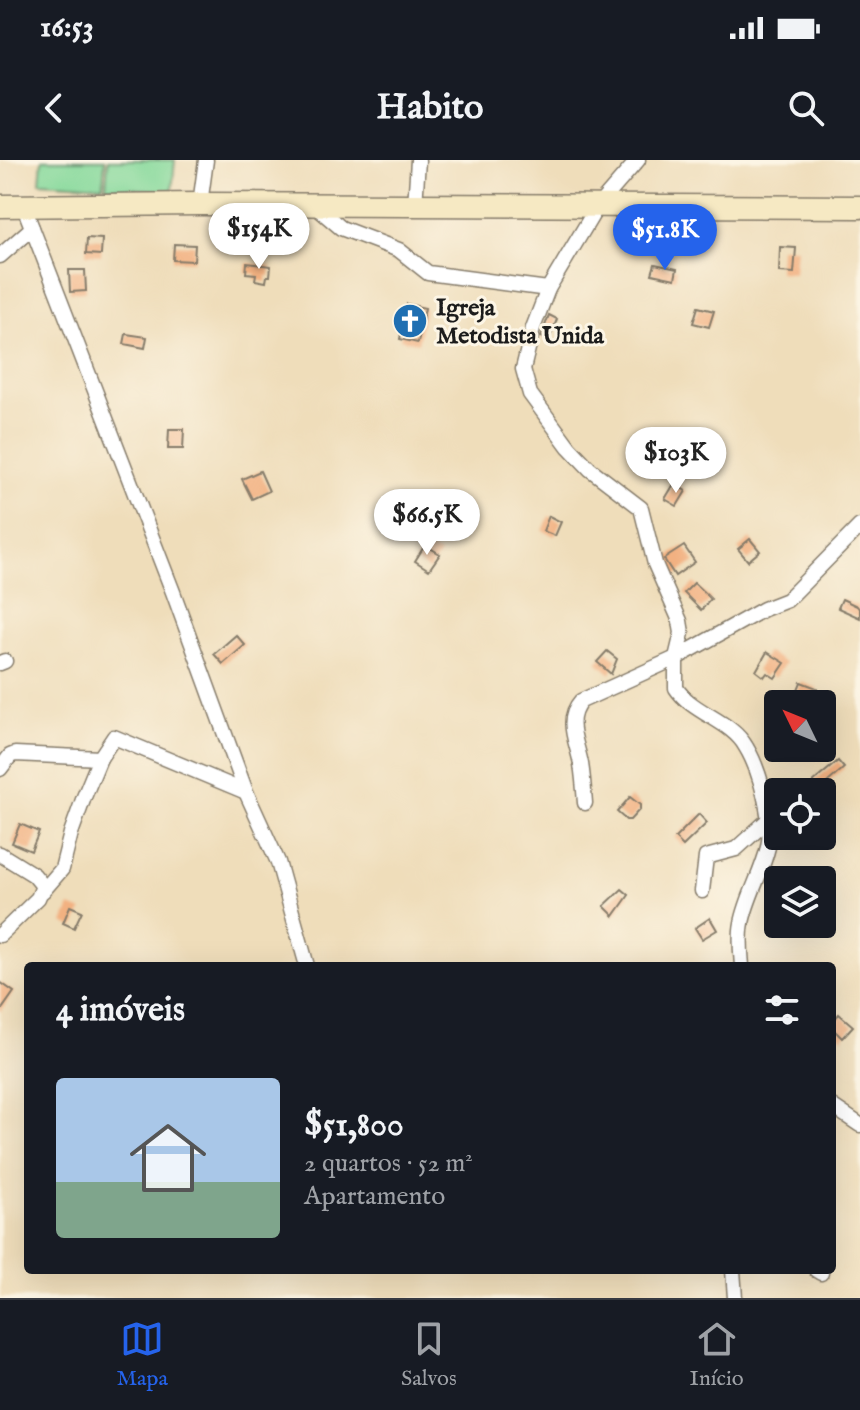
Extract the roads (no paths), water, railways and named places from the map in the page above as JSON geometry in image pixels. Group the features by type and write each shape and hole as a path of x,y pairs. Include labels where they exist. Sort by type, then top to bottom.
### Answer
{"street":[{"path":"200,204 206,160"},
{"path":"415,206 418,160"},
{"path":"638,160 597,207 548,289 523,369 526,386 569,447 590,469 641,508 655,564 680,621 682,633 676,658 675,683 681,695 733,731 747,747 758,774 764,802"},
{"path":"0,206 860,207"},
{"path":"315,206 341,228 399,250 428,273 548,289"},
{"path":"24,207 173,592 246,792 278,862 306,962"},
{"path":"0,256 32,228"},
{"path":"585,803 572,722 581,701 676,658 741,621 787,600 860,526"},
{"path":"0,935 62,869 71,833 100,758 111,740 118,737 246,792"},
{"path":"0,769 5,751 100,758"},
{"path":"702,891 706,857 736,849 764,824"},
{"path":"742,962 741,926 767,850"},
{"path":"0,854 40,879 43,891"},
{"path":"836,1109 860,1125"},
{"path":"733,1274 735,1298"}],"place":[{"name":"Igreja Metodista Unida","path":"410,321"}]}
